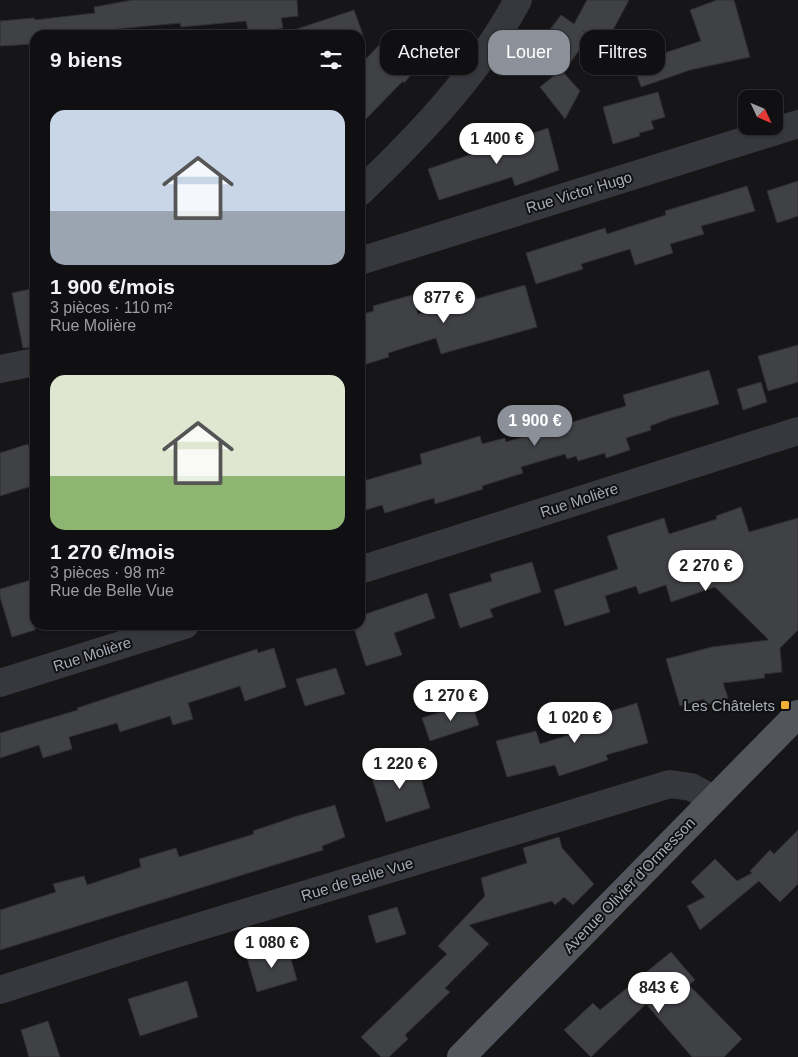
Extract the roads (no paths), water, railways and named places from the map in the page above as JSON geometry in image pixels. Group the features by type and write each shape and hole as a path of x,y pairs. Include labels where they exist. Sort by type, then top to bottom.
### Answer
{"main road":[{"name":"Avenue Olivier d'Ormesson","path":"461,1057 798,714"}],"street":[{"path":"365,187 400,154 459,89 518,0"},
{"name":"Rue Victor Hugo","path":"365,259 798,124"},
{"path":"0,369 30,363"},
{"name":"Rue Molière","path":"365,568 798,431"},
{"name":"Rue Molière","path":"0,683 169,630"},
{"name":"Rue de Belle Vue","path":"0,990 152,941 670,784 691,787 713,799"}],"place":[{"name":"Les Châtelets","path":"785,705"}]}
